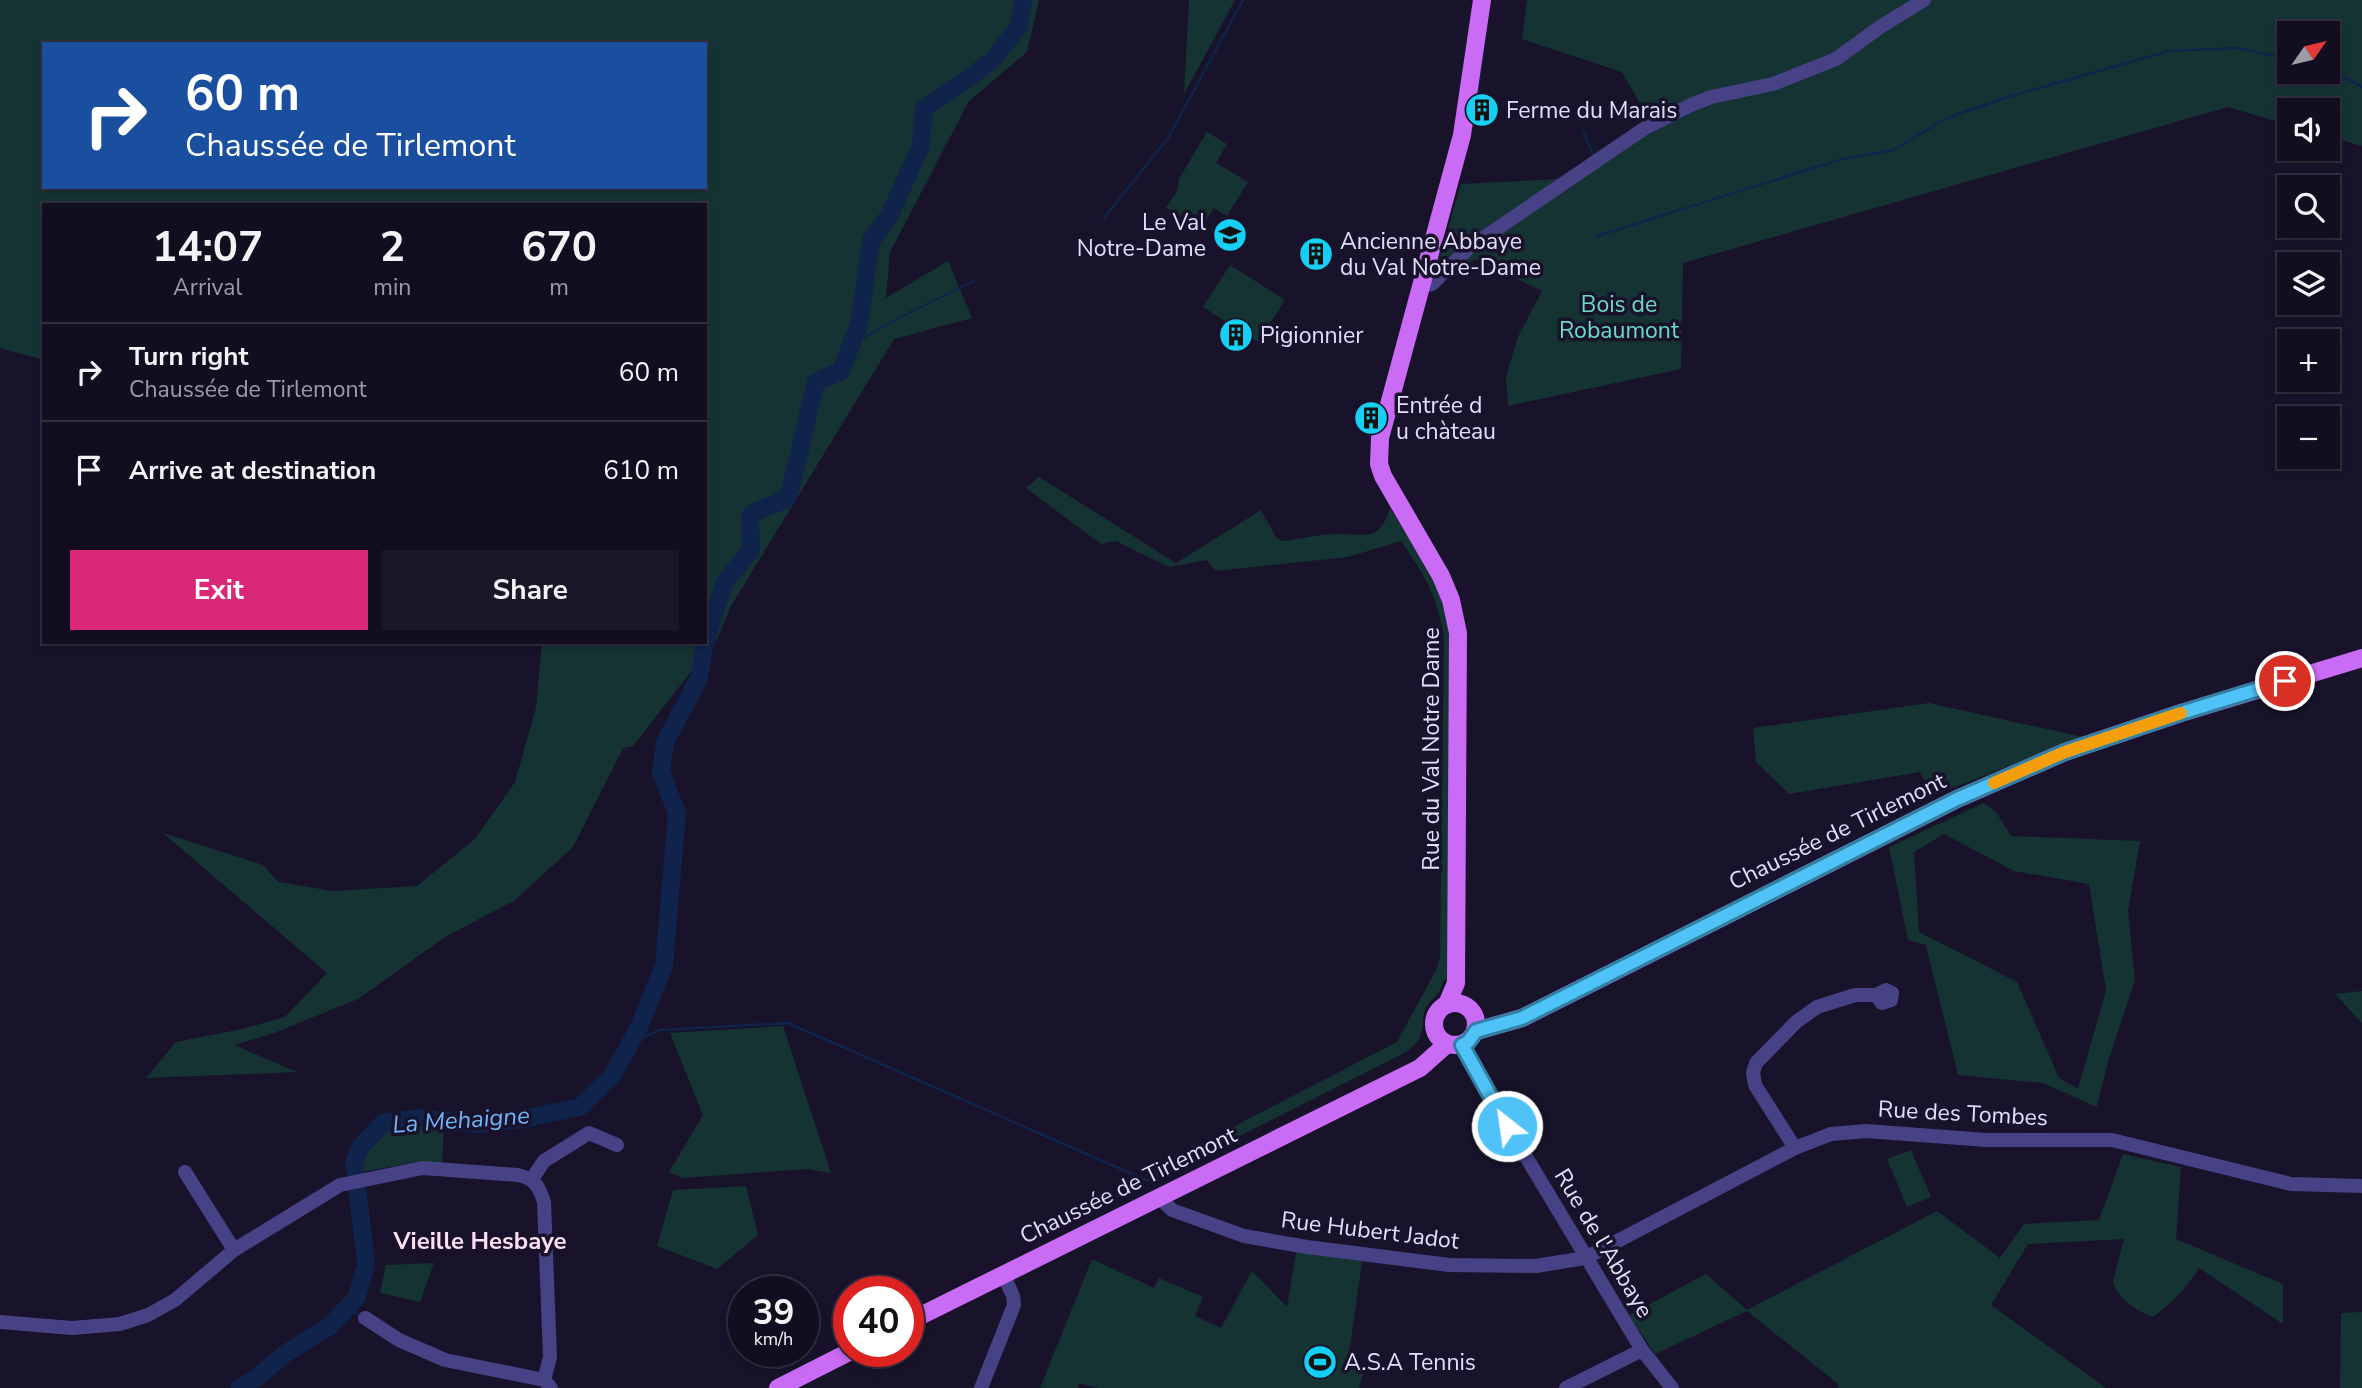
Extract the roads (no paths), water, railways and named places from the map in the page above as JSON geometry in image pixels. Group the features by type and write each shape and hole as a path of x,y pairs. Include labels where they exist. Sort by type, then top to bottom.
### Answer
{"main road":[{"name":"Rue du Val Notre Dame","path":"1462,1007 1456,983 1458,634 1446,587 1387,484 1379,464 1378,453 1462,135 1482,0"},
{"name":"Chaussée de Tirlemont","path":"924,1314 1370,1092 1413,1060 1448,1041 1468,1042 1476,1031 1522,1018 1543,1005 1957,799 2065,752 2181,713 2362,658"},
{"name":"Chaussée de Tirlemont","path":"1448,1041 1433,1025 1440,1009 1462,1007 1510,1011 1543,1005"},
{"path":"1462,1007 1476,1018 1476,1031"},
{"path":"778,1388 833,1360"}],"street":[{"path":"1420,286 1432,284 1470,247 1645,128 1711,97 1773,84 1836,59 1924,0"},
{"path":"1795,1149 1755,1085 1753,1073 1756,1063 1796,1022 1817,1007 1854,995 1876,995"},
{"name":"Rue de l'Abbaye","path":"1448,1041 1468,1060 1642,1350 1672,1388"},
{"name":"Rue des Tombes","path":"1585,1258 1795,1149 1831,1134 1866,1131 1986,1140 2112,1140 2291,1184 2362,1186"},
{"path":"532,1179 544,1161 589,1133 618,1145"},
{"path":"0,1322 72,1328 120,1324 148,1315 176,1300 234,1250 340,1185 423,1168 465,1170 532,1179 540,1189 544,1202 550,1357 548,1384 445,1360 399,1340 365,1318"},
{"path":"185,1172 234,1250"},
{"name":"Rue Hubert Jadot","path":"1159,1197 1172,1210 1244,1236 1307,1247 1449,1265 1536,1266 1585,1258"},
{"path":"981,1388 1014,1305 1013,1296 1003,1275"},
{"path":"1566,1388 1642,1350"}],"waterway":[{"name":"La Mehaigne","path":"707,635 725,582 751,550 750,516 787,499 816,382 841,371 859,324 871,241 890,214 921,146 924,109 992,61 1019,26 1023,0"},
{"path":"1104,218 1168,138 1243,0"},
{"path":"1597,236 1842,159 1894,150 1943,120 2001,99 2169,51 2237,48 2277,56"},
{"path":"1478,92 1483,50"},
{"path":"2340,76 2362,87"},
{"path":"1583,130 1593,155"},
{"path":"852,344 974,281"},
{"name":"La Mehaigne","path":"240,1388 286,1353 330,1326 357,1297 366,1264 354,1162 361,1146 383,1123 420,1118 478,1124 523,1119 580,1107 612,1076 639,1027 664,965 677,813 661,772 665,743 699,678 705,644"},
{"path":"631,1043 660,1030 788,1023 1148,1181"},
{"path":"347,1308 358,1314"}],"place":[{"name":"Ferme du Marais","path":"1482,110"},
{"name":"Le Val Notre-Dame","path":"1230,235"},
{"name":"Ancienne Abbaye du Val Notre-Dame","path":"1316,254"},
{"name":"Pigionnier","path":"1236,335"},
{"name":"Entrée d u chàteau","path":"1371,418"},
{"name":"A.S.A Tennis","path":"1320,1362"}],"district":[{"name":"Vieille Hesbaye","path":"480,1241"}],"park label":[{"name":"Bois de Robaumont","path":"1619,317"}]}
